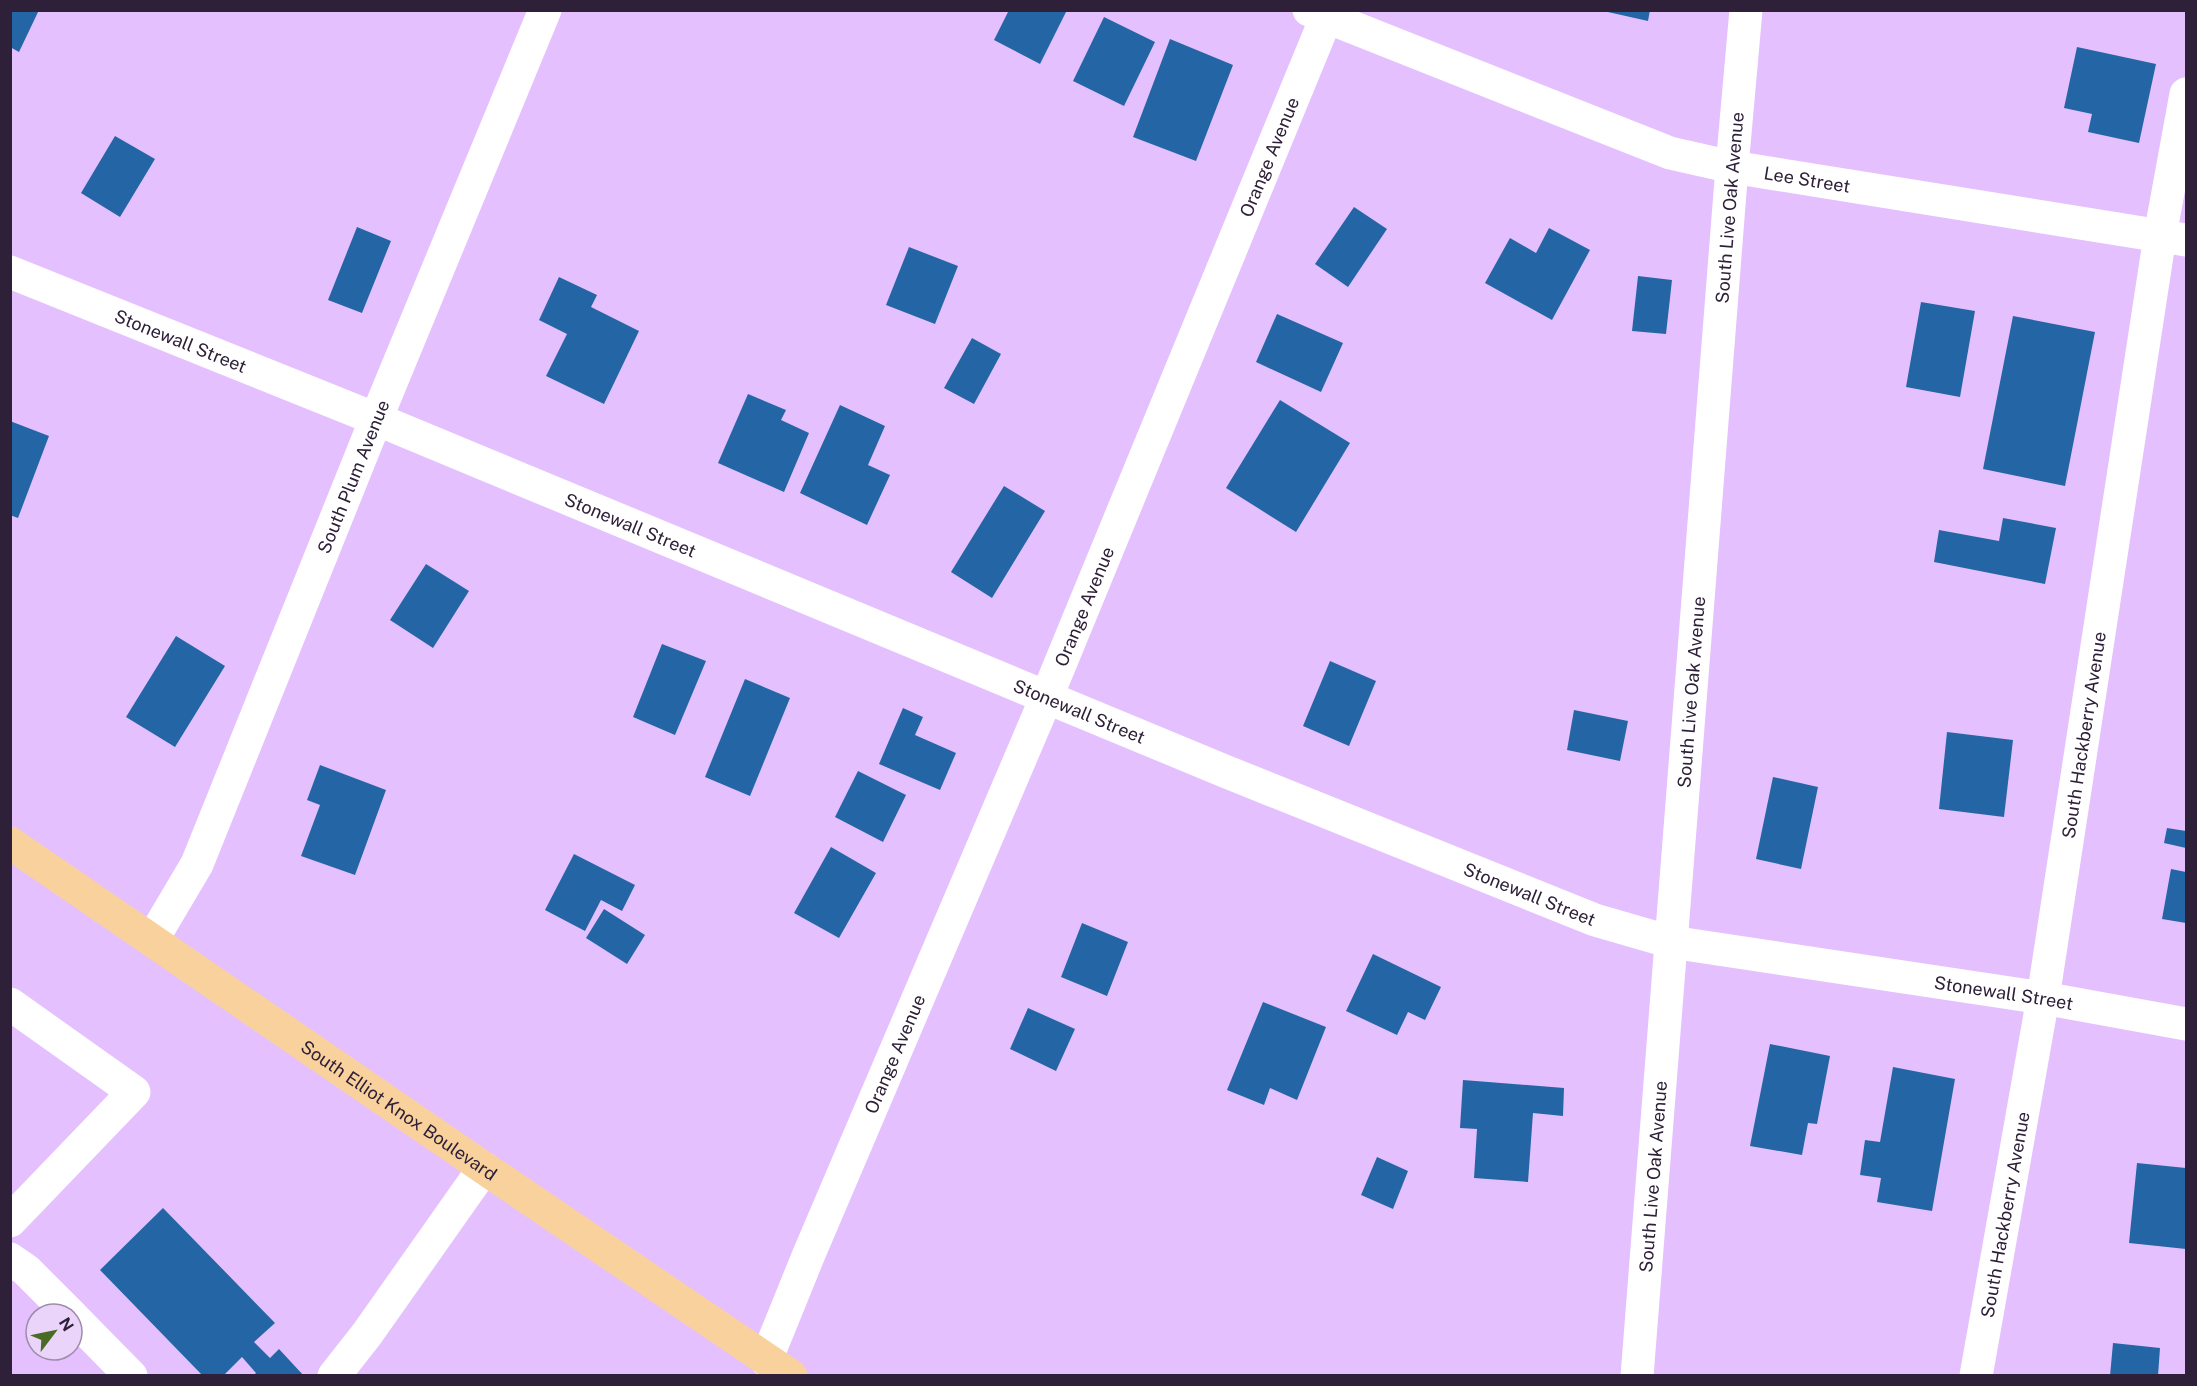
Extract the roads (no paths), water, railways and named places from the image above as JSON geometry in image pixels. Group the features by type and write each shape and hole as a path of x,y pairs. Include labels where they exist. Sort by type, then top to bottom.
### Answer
{"main road":[{"name":"South Elliot Knox Boulevard","path":"10,843 779,1368"}],"street":[{"name":"South Plum Avenue","path":"152,940 197,864 376,419 545,10"},
{"name":"South Live Oak Avenue","path":"1637,1376 1746,10"},
{"name":"Lee Street","path":"1318,14 1670,153 1732,167 2173,238"},
{"name":"Orange Avenue","path":"779,1368 809,1254 1047,696 1318,14"},
{"name":"South Hackberry Avenue","path":"1976,1376 2173,238 2187,94"},
{"name":"Stonewall Street","path":"10,272 376,419 1222,770 1595,920 1671,942 2043,998 2187,1023"},
{"path":"10,1004 134,1092 10,1221"},
{"path":"334,1376 367,1334 484,1168"},
{"path":"10,1259 26,1270 58,1302"},
{"path":"84,1328 131,1376"}]}
